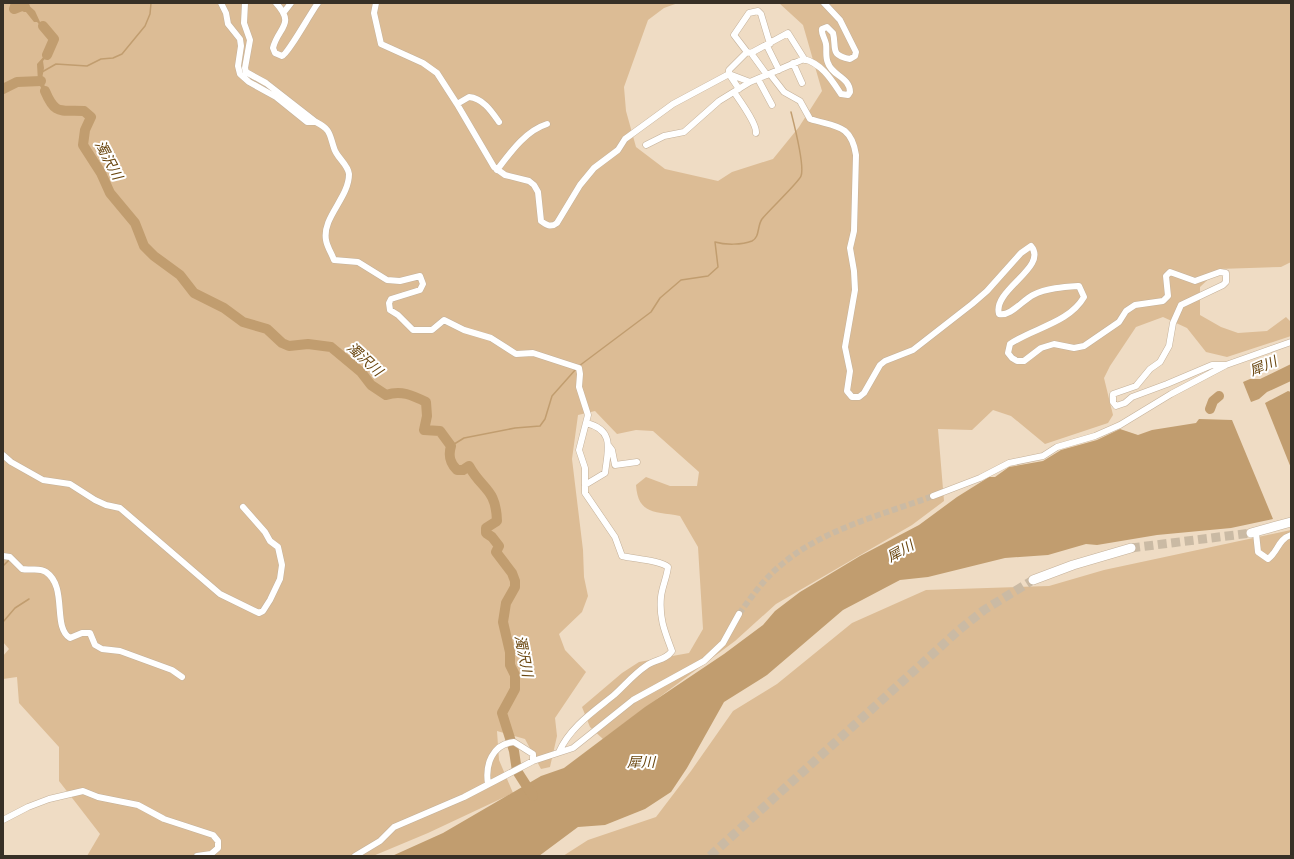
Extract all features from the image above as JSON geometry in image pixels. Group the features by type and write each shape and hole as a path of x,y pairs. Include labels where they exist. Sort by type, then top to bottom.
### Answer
{"highway":[{"path":"1253,533 1291,522"},
{"path":"1033,580 1073,565 1131,548"}],"street":[{"path":"221,3 226,13 229,27 240,39 241,49 238,66 240,74 249,82 276,97 307,122 316,122"},
{"path":"245,3 244,23 250,40 245,68 246,72 266,83 316,122 324,126 331,134 334,149 349,173 347,190 334,211 327,231 327,244 334,260 358,262 387,280 400,281 420,276 423,284 420,290 391,299 389,303 390,310 398,315 413,330 432,330 444,320 447,320 464,330 492,338 516,354 533,353 578,367 580,374 579,387 588,415 579,450 585,468 584,485 588,499 615,537 622,556 646,562 657,561 668,566 666,580 661,596 661,612 664,634 672,651 666,659 648,664 635,674 615,694 586,716 567,737 558,752"},
{"path":"276,3 284,12"},
{"path":"287,3 284,12 286,22 273,48 275,53 282,56 288,52 301,27 318,3"},
{"path":"284,12 291,3"},
{"path":"376,3 374,13 381,44 430,67 437,73 457,104 489,160 497,170 505,175 530,181 534,185 538,192 541,221 548,225 554,225 594,168 618,150 625,139 673,104 729,74 750,82"},
{"path":"646,145 664,136 684,132 719,101 736,90 750,82 793,63 805,60 812,61 820,66 841,94 844,95 850,92 847,81 831,69 827,62 826,43 821,32 822,29 826,27 833,33 835,52 838,56 850,59 855,56 856,52 840,20 824,3"},
{"path":"779,70 768,45 761,14 758,11 749,13 734,35 784,92 800,102 810,119 830,123 837,127 849,135 854,145 856,155 854,231 850,248 856,290 845,347 850,371 847,391 852,397 859,397 864,393 876,370 885,361 913,350 977,300 992,286 1021,253 1031,246 1035,250 1035,256 1028,269 1001,299 998,308 999,314 1005,314 1032,295 1047,290 1079,286 1084,297 1077,306 1054,321 1010,344 1008,352 1012,358 1017,361 1024,361 1041,348 1054,344 1074,348 1084,346 1119,322 1126,311 1135,305 1163,301 1168,296 1166,276 1170,272 1195,281 1220,272 1226,273 1226,282 1223,285 1181,305 1173,323 1169,346 1160,362 1150,369 1136,386 1113,394 1113,402 1116,406 1125,403 1132,397 1206,367 1220,364 1226,365"},
{"path":"756,133 754,123 736,90 729,74 729,70 749,53 768,45 788,33 805,60"},
{"path":"793,63 802,83"},
{"path":"758,79 772,105"},
{"path":"457,104 469,97 476,98 482,102 499,122"},
{"path":"497,170 515,146 539,126 546,124"},
{"path":"933,496 980,478 1009,463 1043,456 1057,448 1095,436 1120,425 1171,394 1226,365 1291,342"},
{"path":"586,423 601,428 612,450 615,465 636,462"},
{"path":"584,485 605,473 609,446"},
{"path":"3,454 12,462 43,480 70,484 95,500 106,505 120,508 220,594 259,613 263,611 277,586 280,579 282,565 278,547 270,541 265,532 242,507"},
{"path":"1253,533 1258,552 1268,559 1274,555 1283,538 1291,535"},
{"path":"3,556 10,557 22,569 39,570 48,574 56,585 62,628 65,636 70,638 82,633 90,634 94,639 95,645 102,649 127,654 172,670 182,677"},
{"path":"355,856 380,841 394,827 464,797 534,761 573,748 633,700 704,661 724,643 739,614"},
{"path":"488,784 490,758 493,753 503,744 514,742 533,754 534,761"},
{"path":"3,820 28,807 49,799 83,791 98,797 138,805 164,819 213,835 218,841 218,848 211,854 197,856"}],"shaded area":[{"path":"3,3 678,3 664,8 648,20 624,87 626,111 636,147 665,169 718,181 732,172 773,159 799,127 822,91 803,25 779,3 1291,3 1291,262 1281,267 1219,269 1200,287 1200,315 1221,327 1238,333 1267,331 1286,317 1291,322 1291,336 1227,357 1206,352 1187,328 1163,317 1136,327 1110,366 1104,378 1113,415 1108,423 1045,444 1011,416 993,410 972,430 938,429 944,501 912,525 776,604 735,641 603,739 590,727 582,707 622,673 639,662 689,653 703,629 698,547 680,516 650,510 640,502 636,485 646,477 670,486 697,486 699,472 653,431 636,430 617,434 595,411 578,415 572,459 583,550 584,577 588,596 582,612 559,634 565,650 586,672 555,718 557,736 550,767 541,769 525,739 497,731 499,760 513,793 428,833 373,856 87,856 100,834 59,781 59,747 19,703 17,677 3,679 3,656 9,649 3,642"},
{"path":"1291,530 1291,856 563,856 588,840 656,817 691,771 733,711 777,684 852,623 926,590 1049,586 1104,570"}],"water":[{"path":"26,3 35,11 40,22 52,35 51,36 37,22 34,22 22,7 16,11 14,10"},
{"path":"50,43 52,45 48,55 43,61 44,68 42,79 51,102 49,103 38,82 37,64 46,54"},
{"path":"1291,364 1291,381 1267,392 1259,399 1251,402 1243,382 1250,379 1260,379"},
{"path":"1288,391 1291,392 1291,468 1265,403"},
{"name":"犀川","path":"1199,419 1232,420 1273,519 1231,528 1157,535 1097,545 1086,544 1048,555 1005,558 928,577 900,580 843,610 767,675 724,702 687,768 671,792 645,809 605,825 578,827 539,856 392,856 443,833 541,776 564,768 645,707 724,654 763,625 775,611 800,592 860,556 919,525 957,497 989,477 995,477 1009,467 1043,461 1061,450 1097,440 1120,429 1138,435 1152,430 1196,423"}],"waterway":[{"name":"濁沢川","path":"16,3 14,9 24,5 25,7"},
{"path":"42,72 56,64 87,66 101,59 113,58 122,54 145,26 150,14 151,3"},
{"name":"濁沢川","path":"43,26 54,39 47,55"},
{"path":"3,89 17,82 41,81"},
{"name":"濁沢川","path":"45,91 52,105 56,108 64,111 84,111 91,117 85,130 83,145 101,173 110,193 135,223 144,246 154,256 180,275 194,293 224,308 243,322 267,329 282,343 289,346 308,344 331,347 361,372 371,385 386,395 402,393 426,402 427,416 424,430 440,431 451,446 451,462 457,470 463,470 469,466 488,490 494,502 497,521 486,528 486,533 492,537 499,546 496,552 512,573 515,581 515,587 506,603 503,622 510,652 510,665 515,675 515,689 502,713 514,751 517,771 533,796"},
{"path":"579,366 651,312 660,298 681,280 708,276 718,267 715,242 724,244 739,244 755,239 762,219 801,176 802,163 791,112"},
{"path":"451,446 464,438 515,428 540,426 545,419 552,396 576,369"},
{"name":"犀川","path":"1210,409 1213,401 1219,396"},
{"path":"3,566 9,560"},
{"path":"3,622 15,608 29,599"}],"tunnel":[{"path":"739,614 769,576 797,552 834,532 933,496"},
{"path":"1131,548 1251,533"},
{"path":"710,856 959,630 984,610 1033,580"}]}
